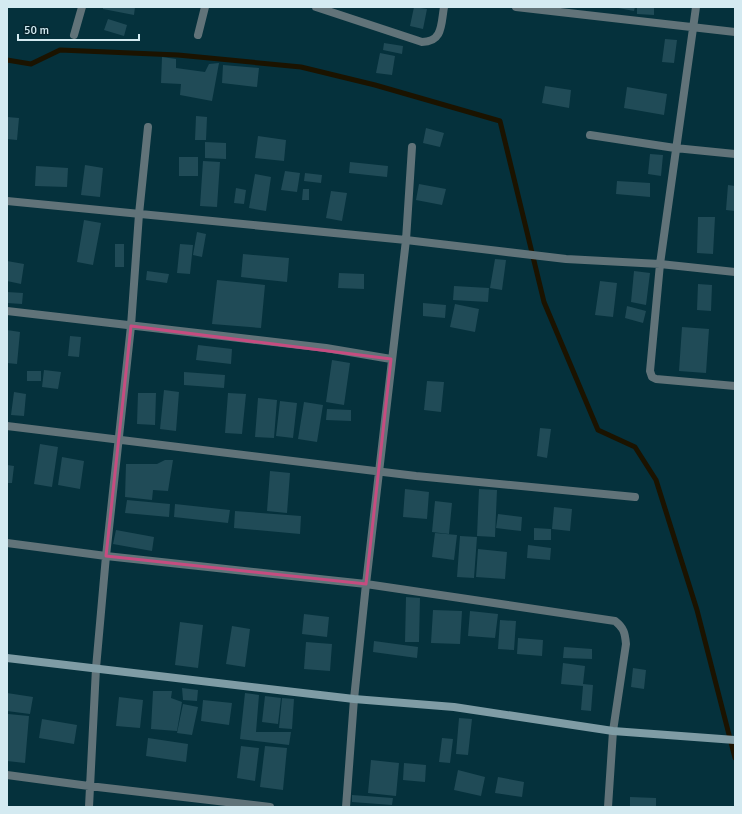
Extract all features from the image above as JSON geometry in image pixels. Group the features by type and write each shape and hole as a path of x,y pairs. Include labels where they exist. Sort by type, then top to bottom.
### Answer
{"street":[{"path":"74,34 82,7"},
{"path":"198,35 205,7"},
{"path":"316,7 422,42 429,42 436,39 440,31 444,7"},
{"path":"516,7 735,32"},
{"path":"696,7 675,148 660,264 650,371 652,377 656,379 735,386"},
{"path":"89,807 96,668 106,556 131,326 139,214 148,127"},
{"path":"590,136 675,148 735,154"},
{"path":"346,807 354,699 378,470 406,240 412,147"},
{"path":"7,201 406,240 566,259 660,264 735,272"},
{"path":"7,311 326,348 391,359"},
{"path":"7,426 118,441 378,470 416,476 635,497"},
{"path":"7,543 106,556 366,584 615,621 622,627 626,634 626,644 613,731 608,807"},
{"path":"7,658 354,699 454,707 613,731 735,740"},
{"path":"7,775 270,807"}],"highlighted area":[{"path":"131,326 391,359 366,584 106,556"}],"building":[{"path":"103,7 135,7 134,15 103,9"},
{"path":"414,7 427,9 423,29 410,26"},
{"path":"613,7 635,7 634,11"},
{"path":"637,7 654,7 654,15 637,14"},
{"path":"108,19 127,25 124,36 104,30"},
{"path":"665,39 677,40 674,63 662,62"},
{"path":"384,43 403,46 402,54 383,50"},
{"path":"380,53 395,56 392,75 376,73"},
{"path":"162,57 176,59 176,68 205,72 209,64 219,63 212,101 180,95 181,84 161,83"},
{"path":"223,65 259,68 257,87 222,83"},
{"path":"545,86 571,90 569,108 542,103"},
{"path":"627,87 667,94 664,115 624,108"},
{"path":"196,116 207,117 206,140 195,140"},
{"path":"7,117 19,118 17,140 7,139"},
{"path":"426,128 444,133 440,147 423,143"},
{"path":"258,136 286,140 284,161 255,158"},
{"path":"205,142 226,143 226,159 205,158"},
{"path":"650,154 663,155 661,176 648,174"},
{"path":"179,157 198,157 198,176 179,176"},
{"path":"203,161 220,162 217,207 200,206"},
{"path":"350,162 388,166 387,177 349,173"},
{"path":"85,165 103,168 100,197 81,195"},
{"path":"36,166 68,168 67,187 35,186"},
{"path":"285,171 300,173 297,192 281,190"},
{"path":"305,173 322,175 321,183 304,181"},
{"path":"255,174 271,177 266,211 249,208"},
{"path":"617,181 650,183 650,197 616,194"},
{"path":"419,184 446,189 442,205 416,200"},
{"path":"728,185 735,186 735,211 726,210"},
{"path":"236,188 246,190 244,204 234,203"},
{"path":"303,189 309,189 309,200 302,200"},
{"path":"331,191 347,193 342,221 326,218"},
{"path":"698,217 715,217 713,254 697,253"},
{"path":"84,220 101,223 93,265 77,262"},
{"path":"197,232 206,234 202,257 193,255"},
{"path":"115,244 124,244 124,267 115,267"},
{"path":"180,244 193,245 190,274 177,273"},
{"path":"243,254 289,258 287,282 241,277"},
{"path":"495,259 506,260 502,290 490,288"},
{"path":"7,261 24,264 21,284 7,281"},
{"path":"147,271 169,274 167,283 146,280"},
{"path":"634,271 650,273 646,305 631,302"},
{"path":"339,273 364,274 364,289 338,288"},
{"path":"217,280 265,285 261,328 212,324"},
{"path":"600,281 617,283 613,317 595,315"},
{"path":"698,284 712,285 711,311 697,310"},
{"path":"454,286 489,288 488,302 453,300"},
{"path":"7,292 23,293 22,304 7,303"},
{"path":"423,303 446,305 445,318 423,316"},
{"path":"455,304 479,309 475,332 450,327"},
{"path":"627,306 646,311 643,323 625,318"},
{"path":"682,327 709,329 706,373 679,371"},
{"path":"7,330 20,332 17,364 7,363"},
{"path":"70,336 81,337 79,357 68,356"},
{"path":"198,345 232,349 231,364 196,360"},
{"path":"332,360 350,363 344,405 326,402"},
{"path":"44,370 61,372 58,389 42,387"},
{"path":"27,371 41,371 41,381 27,381"},
{"path":"184,372 225,375 224,388 184,385"},
{"path":"427,381 444,382 441,412 424,410"},
{"path":"164,390 179,392 176,431 160,429"},
{"path":"14,392 26,394 24,416 11,415"},
{"path":"138,393 156,393 155,425 137,424"},
{"path":"228,393 246,394 242,434 225,433"},
{"path":"258,398 277,400 274,438 255,437"},
{"path":"280,401 297,403 293,438 276,436"},
{"path":"304,402 323,405 317,442 298,439"},
{"path":"327,409 351,410 351,421 326,420"},
{"path":"540,428 551,429 547,458 537,456"},
{"path":"40,444 58,447 52,487 34,484"},
{"path":"62,457 84,461 80,489 58,485"},
{"path":"165,460 173,460 168,491 153,490 152,500 125,497 126,464 157,464"},
{"path":"7,465 14,466 12,483 7,483"},
{"path":"270,471 290,473 287,513 267,511"},
{"path":"405,489 429,492 427,519 403,517"},
{"path":"479,489 497,490 495,537 477,536"},
{"path":"127,500 170,504 169,517 125,513"},
{"path":"435,501 452,503 449,534 432,532"},
{"path":"175,504 230,510 228,523 174,517"},
{"path":"554,507 572,509 570,531 552,529"},
{"path":"235,511 301,516 300,534 234,528"},
{"path":"498,514 522,517 521,531 496,528"},
{"path":"534,528 551,529 551,540 534,540"},
{"path":"116,530 154,537 152,551 113,544"},
{"path":"435,533 457,535 454,560 432,557"},
{"path":"460,536 477,537 474,578 457,577"},
{"path":"528,545 551,548 550,560 527,558"},
{"path":"478,549 507,552 505,579 476,577"},
{"path":"406,597 420,598 419,642 405,642"},
{"path":"433,610 462,611 460,644 431,643"},
{"path":"470,611 498,614 495,638 468,636"},
{"path":"304,614 329,617 327,637 302,634"},
{"path":"500,620 516,621 514,650 498,649"},
{"path":"180,622 203,625 198,668 175,665"},
{"path":"232,626 250,629 245,667 226,664"},
{"path":"518,638 543,640 542,656 517,654"},
{"path":"374,641 418,647 417,658 373,652"},
{"path":"306,642 332,644 330,671 304,669"},
{"path":"564,647 592,649 592,659 563,658"},
{"path":"563,663 585,666 583,684 593,685 591,711 581,710 583,686 561,684"},
{"path":"633,668 646,670 644,689 631,687"},
{"path":"182,688 198,690 197,701 183,700"},
{"path":"153,691 172,691 171,698 182,702 177,731 151,729"},
{"path":"7,693 33,697 30,714 7,711"},
{"path":"245,693 259,695 256,732 291,732 289,745 240,739"},
{"path":"265,696 281,698 278,724 262,722"},
{"path":"119,697 143,700 140,728 116,726"},
{"path":"282,698 294,699 292,729 279,728"},
{"path":"203,700 232,703 229,725 201,721"},
{"path":"183,704 198,707 192,735 177,733"},
{"path":"8,714 29,716 25,763 7,761"},
{"path":"459,718 472,719 468,755 456,754"},
{"path":"42,719 77,725 74,744 39,738"},
{"path":"148,738 188,744 186,762 146,756"},
{"path":"442,738 453,739 450,763 439,762"},
{"path":"241,746 259,748 255,781 237,778"},
{"path":"265,746 287,748 283,790 260,787"},
{"path":"371,760 399,763 396,796 368,793"},
{"path":"404,763 426,765 425,782 403,780"},
{"path":"458,770 485,777 481,796 454,790"},
{"path":"498,777 524,782 522,797 495,793"},
{"path":"352,795 393,798 392,805 352,802"},
{"path":"630,797 656,798 656,807 630,807"}],"waterway":[{"path":"7,60 31,64 60,50 178,55 301,67 375,85 500,121 544,302 598,430 635,447 656,480 697,610 735,758"}]}
